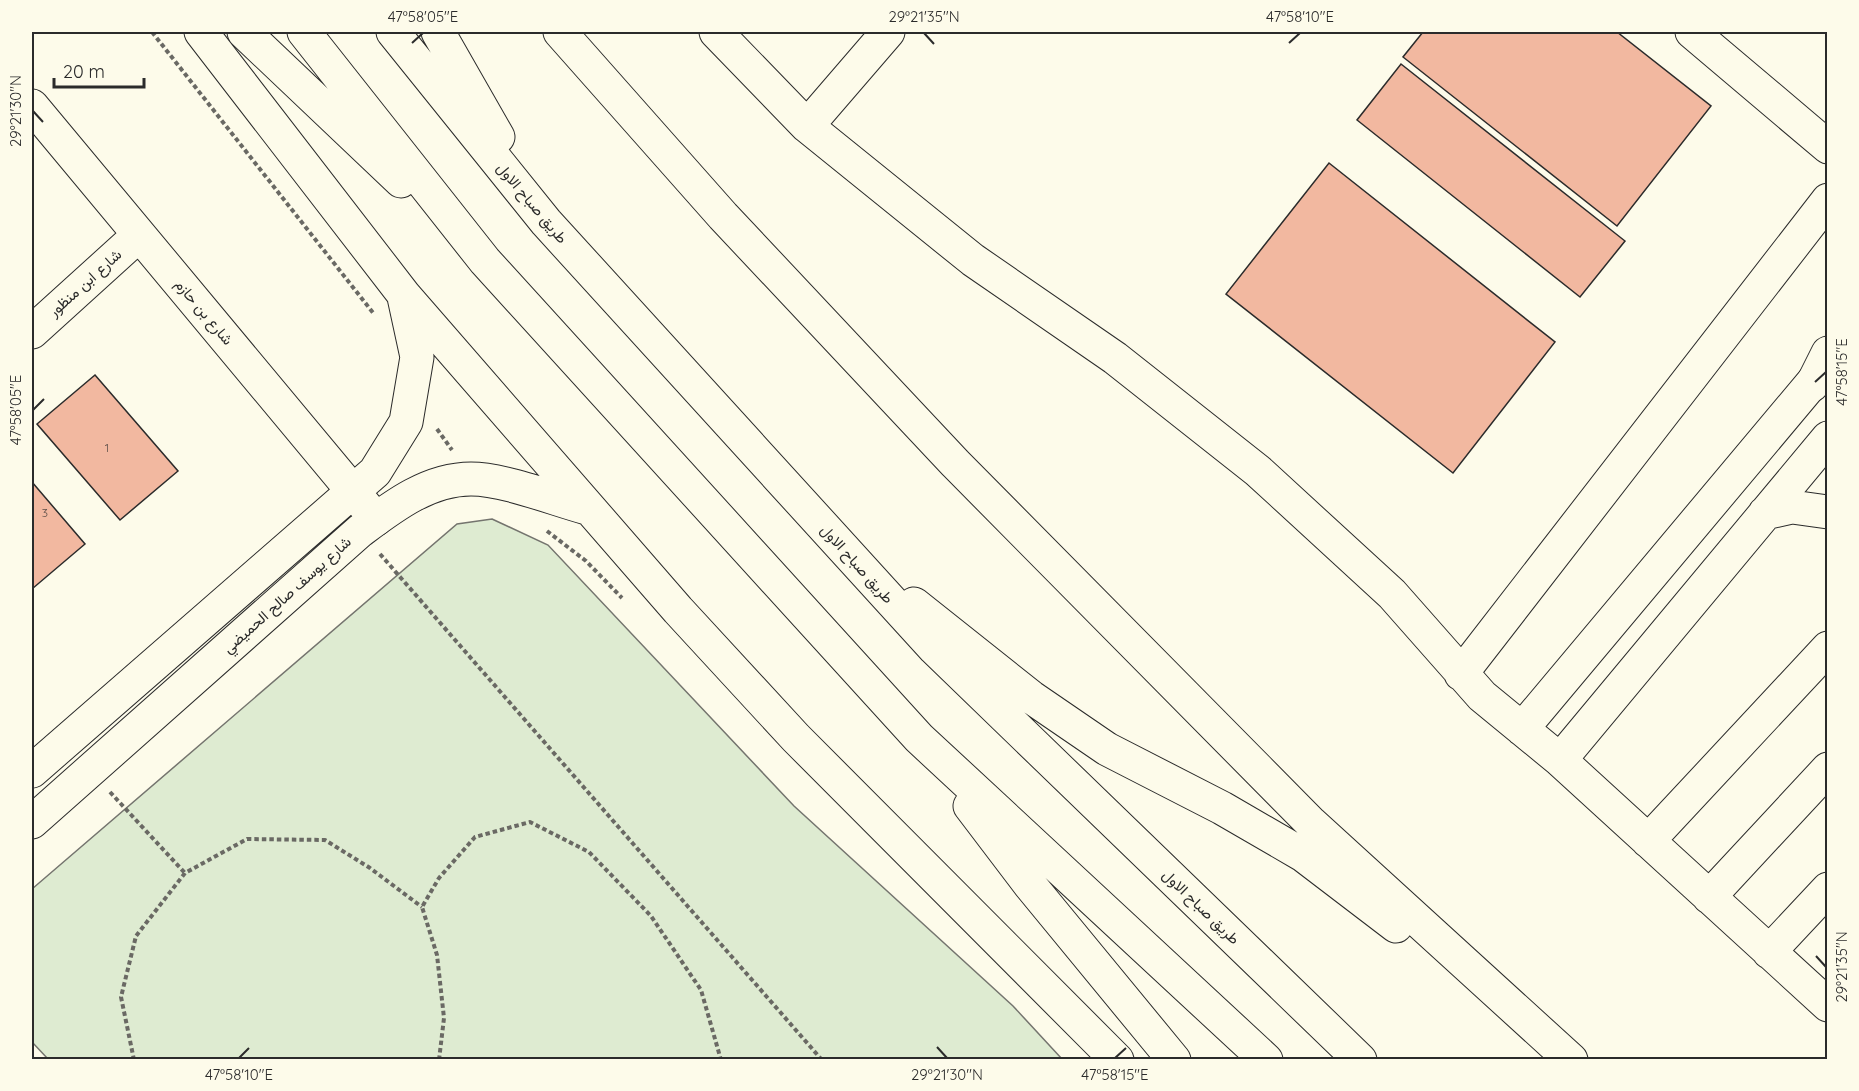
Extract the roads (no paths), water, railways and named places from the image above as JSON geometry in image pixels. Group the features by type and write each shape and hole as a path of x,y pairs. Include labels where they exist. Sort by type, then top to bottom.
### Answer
{"main road":[{"path":"201,32 404,295 587,508 796,738 1118,1059"},
{"path":"244,32 485,261"},
{"path":"304,32 485,261 919,738 1266,1059"},
{"name":"طريق صباح الاول","path":"393,32 546,222 934,648 1360,1059"},
{"path":"438,32 546,222"},
{"path":"560,32 723,216 963,472 1311,823 1568,1057"},
{"path":"716,32 807,126 973,260 1116,358 1258,471 1392,594 1461,674 1560,760 1827,1005"},
{"path":"807,126 888,32"},
{"path":"1692,32 1827,147"},
{"name":"شارع بن حازم","path":"32,106 354,492 368,525"},
{"path":"1461,674 1827,200"},
{"name":"شارع ابن منظور","path":"32,332 139,235"},
{"path":"32,771 375,472 406,422 417,357 404,295"},
{"path":"1522,729 1820,375 1827,353"},
{"path":"1560,760 1827,438"},
{"name":"شارع يوسف صالح الحميضي","path":"32,822 368,525 404,499 432,486 471,479 513,487 587,508"},
{"path":"1765,513 1792,507 1827,512"},
{"path":"845,550 1031,697 1107,749 1221,808 1303,855 1568,1057"},
{"path":"1648,841 1827,648"},
{"path":"919,738 1030,885 1174,1059"},
{"path":"1709,897 1827,769"},
{"path":"1769,952 1827,889"}]}
